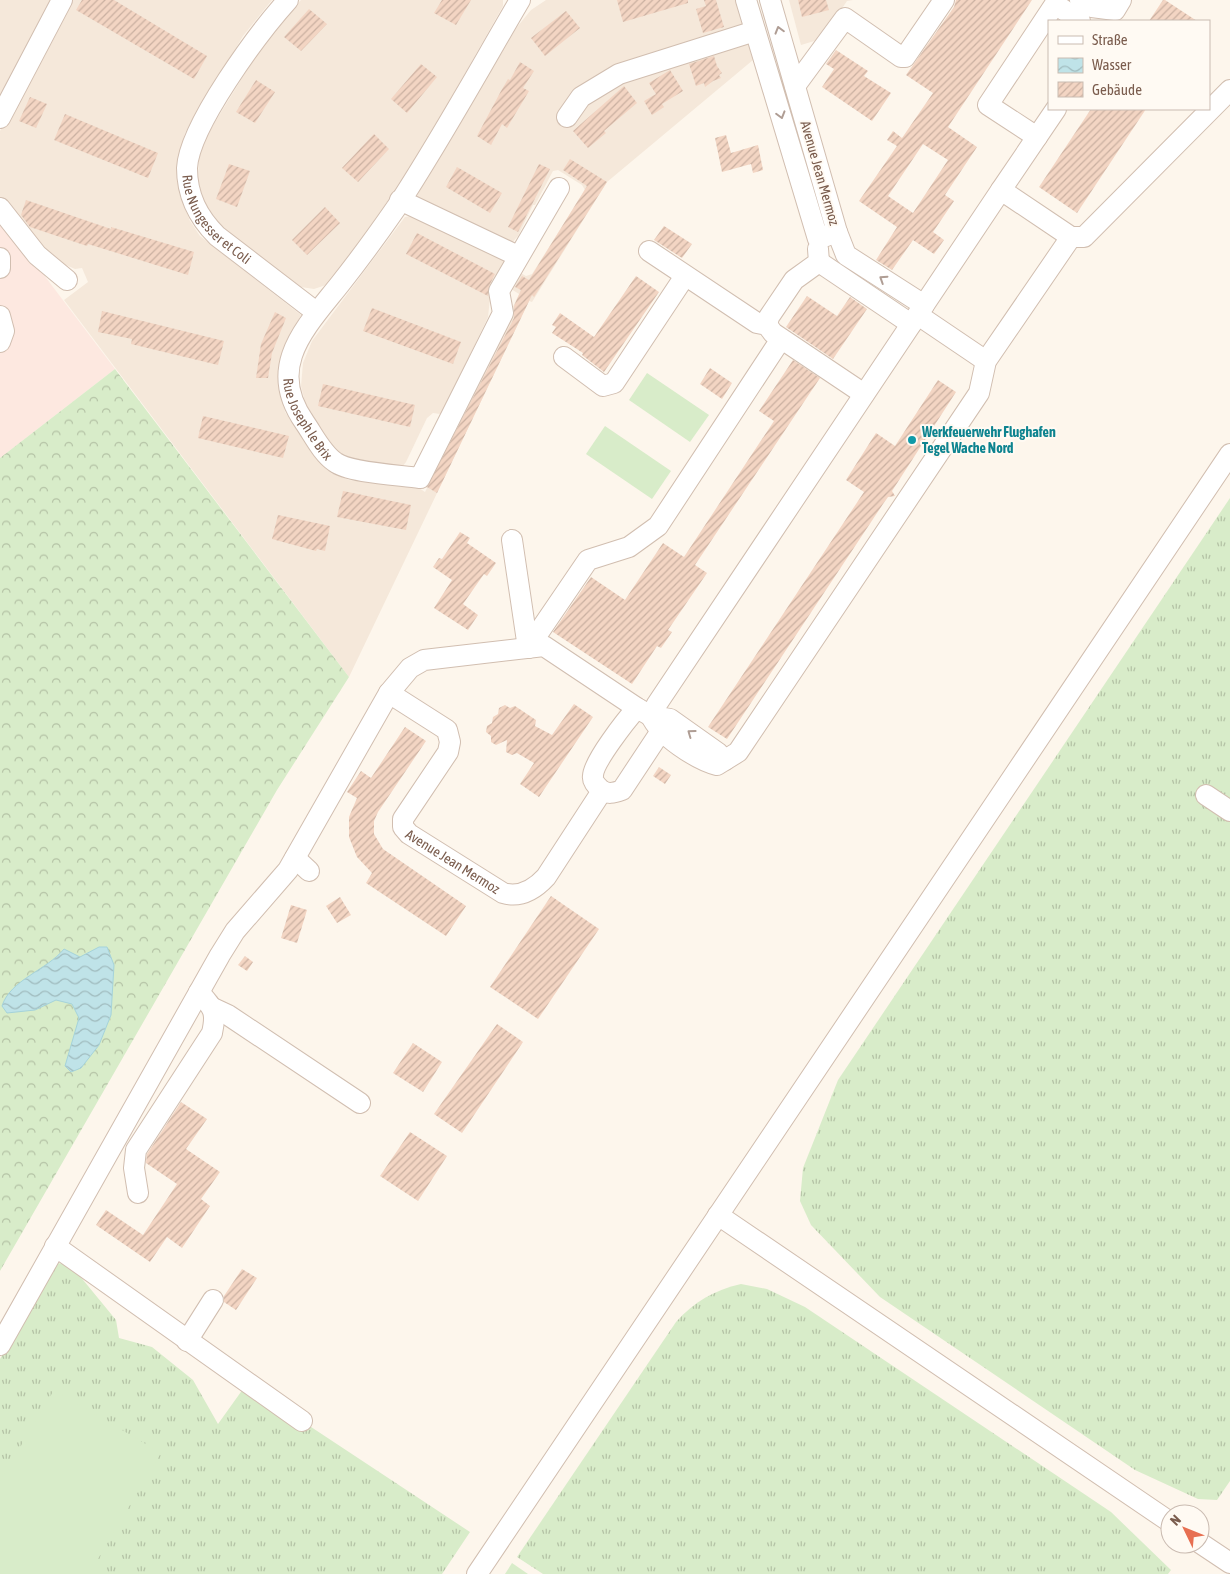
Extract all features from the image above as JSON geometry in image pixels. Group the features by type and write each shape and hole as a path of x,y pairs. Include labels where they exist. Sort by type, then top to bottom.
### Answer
{"street":[{"path":"0,118 62,0"},
{"name":"Rue Nungesser et Coli","path":"288,0 246,52 193,141 187,169 193,205 203,221 217,236 316,312"},
{"name":"Rue Joseph le Brix","path":"520,0 440,138 400,200 368,248 303,330 294,347 289,364 288,381 292,400 299,415 334,462 345,468 420,478 503,313 499,292 518,256 559,188"},
{"name":"Avenue Jean Mermoz","path":"746,0 818,239 837,232 770,0"},
{"path":"795,86 845,18 901,57 905,57 944,0"},
{"path":"1080,0 1092,7 1115,10 1121,0"},
{"path":"1037,137 988,104 1055,4 1079,20"},
{"path":"567,117 581,97 619,74 755,31"},
{"path":"1001,190 1071,237 1084,237 1230,90"},
{"path":"650,718 600,759 592,775 594,782 602,791 611,794 622,790 657,704 1055,110"},
{"path":"400,200 518,256"},
{"path":"0,208 37,255 68,280"},
{"path":"837,232 846,255 918,315"},
{"path":"0,1345 235,931 288,870 302,865 389,693 410,668 424,660 544,646 650,718 670,719 725,760 738,752 979,393 986,361 1071,237"},
{"path":"818,239 820,262"},
{"path":"649,251 757,323 767,326"},
{"path":"0,258 0,268"},
{"path":"820,262 918,315 986,361"},
{"path":"820,262 794,280 769,317 768,330 864,394"},
{"path":"564,357 603,386 614,383 685,276"},
{"path":"0,316 4,331 0,342"},
{"path":"528,648 588,560 629,547 658,526 781,339"},
{"path":"477,1574 1230,454"},
{"path":"512,540 528,648"},
{"name":"Avenue Jean Mermoz","path":"389,693 447,730 450,742 448,752 403,819 403,827 410,834 503,893 511,896 524,893 537,886 546,877 602,791"},
{"path":"1206,795 1230,811"},
{"path":"199,992 213,1008 228,1015 360,1103"},
{"path":"138,1193 134,1168 136,1150 212,1032 215,1016 213,1008"},
{"path":"718,1215 1160,1515"},
{"path":"55,1246 187,1342 302,1421"},
{"path":"187,1342 213,1300"},
{"path":"1210,1550 1230,1563"}],"shaded area":[{"path":"0,0 57,0 5,97 0,95"},
{"path":"69,0 272,0 243,36 185,133 177,163 179,193 190,221 200,236 301,315 286,344 281,395 285,412 322,465 331,473 349,480 419,488 425,492 427,488 424,486 460,418 519,294 505,285 515,270 526,276 532,274 585,190 582,185 558,170 553,171 518,236 511,244 414,200 517,27 531,10 546,0 736,0 753,60 607,182 532,302 529,301 349,677 64,300 88,282 82,268 75,269 43,255 0,199 0,131"},
{"path":"301,0 503,0 503,6 423,148 334,278 326,285 314,289 301,287 223,228 204,203 198,181 199,157 207,135 257,54 283,19"},
{"path":"789,0 853,0 847,1 821,39 801,45"},
{"path":"411,216 507,262 490,298 488,317 443,411 440,414 433,413 427,418 402,467 344,461 310,419 312,413 306,406 301,386 303,363 312,341 405,217"},
{"path":"0,217 115,369 0,458"}],"green space":[{"path":"115,369 349,677 277,790 0,1271 0,458"},
{"path":"647,373 709,415 690,442 629,400"},
{"path":"605,426 671,471 652,499 586,454"},
{"path":"1230,498 1230,1481 1217,1500 1198,1499 1135,1470 880,1297 811,1225 800,1201 803,1168 838,1080"},
{"path":"54,1263 70,1264 116,1320 119,1338 152,1347 193,1380 218,1424 243,1389 302,1421 470,1532 442,1574 0,1574 0,1359"},
{"path":"741,1284 767,1289 805,1307 1111,1512 1171,1570 1168,1574 543,1574 517,1557 676,1322 690,1308 713,1293"},
{"path":"54,1390 161,1453 89,1574 11,1574 0,1567 0,1481"},
{"path":"512,1563 528,1574 505,1574"}],"water":[{"path":"99,947 107,947 114,965 111,1015 99,1045 81,1068 71,1072 65,1066 79,1018 72,1004 56,1000 35,1010 7,1013 2,1006 6,997 13,989 64,949 80,957"}],"building":[{"path":"82,0 114,0 207,56 194,79 76,10"},
{"path":"442,0 471,0 456,25 434,13"},
{"path":"617,0 688,0 688,3 623,22"},
{"path":"704,0 716,0 724,27 703,33 696,9 706,6"},
{"path":"798,0 826,0 829,10 802,17"},
{"path":"956,0 1032,0 948,127 977,147 945,195 954,201 933,232 944,240 934,254 913,240 892,270 876,260 897,227 859,201 897,146 887,140 893,131 902,138 933,93 906,75 954,7","holes":["923,144 948,160 913,213 888,196"]},
{"path":"1163,0 1165,0 1195,20 1150,20"},
{"path":"309,9 327,24 301,51 284,37"},
{"path":"566,11 580,28 545,56 531,38"},
{"path":"836,50 868,71 864,76 891,93 872,121 822,87 834,69 826,64"},
{"path":"714,56 717,66 722,73 719,75 721,78 705,87 704,83 696,86 689,64"},
{"path":"520,62 534,71 523,88 529,91 507,128 502,124 491,145 477,136 501,91"},
{"path":"421,64 437,77 407,113 391,99"},
{"path":"670,70 683,91 662,104 664,107 652,115 644,101 656,94 649,83"},
{"path":"256,80 275,92 255,123 236,112"},
{"path":"624,86 637,103 604,131 606,133 588,148 573,131"},
{"path":"30,97 47,104 36,128 19,121"},
{"path":"1090,110 1145,110 1077,213 1039,187"},
{"path":"65,114 158,153 148,178 54,140"},
{"path":"374,134 389,149 358,182 342,168"},
{"path":"726,135 731,153 758,145 763,170 753,173 751,164 722,172 715,138"},
{"path":"570,159 607,182 534,297 532,295 437,493 427,487 514,318 514,306 521,290 515,287 522,276 529,280 587,186 563,170"},
{"path":"229,164 250,171 237,207 216,199"},
{"path":"539,164 550,169 518,232 508,227"},
{"path":"457,167 502,193 490,213 446,187"},
{"path":"26,200 111,229 111,227 194,252 188,275 88,244 87,246 30,227 21,215"},
{"path":"325,207 340,223 307,255 292,240"},
{"path":"664,226 692,244 682,258 654,240"},
{"path":"417,233 495,274 489,286 488,296 406,254"},
{"path":"636,276 659,292 604,372 582,355 583,353 552,333 556,327 552,325 560,313 594,337"},
{"path":"807,296 837,316 850,297 867,309 833,359 786,327"},
{"path":"372,308 461,342 453,364 363,331"},
{"path":"102,311 224,341 218,365 131,344 132,339 98,332"},
{"path":"275,312 286,318 272,353 268,378 256,378 261,344"},
{"path":"793,360 820,378 695,565 707,573 668,630 672,632 661,648 657,646 632,684 553,632 591,577 625,600 663,543 684,557 774,421 759,411"},
{"path":"710,368 732,383 722,399 700,384"},
{"path":"938,380 956,392 892,491 895,496 888,497 883,504 727,739 708,727 864,492 846,480 876,433 895,446"},
{"path":"323,384 415,405 410,427 318,406"},
{"path":"203,416 289,436 283,458 198,438"},
{"path":"343,491 411,505 406,530 337,517"},
{"path":"278,515 330,526 325,551 317,549 316,551 272,539"},
{"path":"460,532 470,538 467,543 496,563 487,576 484,574 463,604 478,615 468,630 434,608 452,580 433,567 439,558 442,559"},
{"path":"574,704 593,717 539,797 520,784 534,763 517,753 512,755 506,752 507,740 496,745 491,742 491,736 486,732 487,726 492,723 493,717 498,714 499,708 505,705 510,708 515,706 536,720 535,726 552,735"},
{"path":"405,727 426,741 378,812 374,821 374,834 383,849 466,906 446,936 366,883 372,873 357,857 349,837 349,817 357,798 347,792 361,771 371,778"},
{"path":"659,767 671,775 665,784 653,776"},
{"path":"551,896 599,929 538,1019 490,987"},
{"path":"340,897 351,915 337,923 326,906"},
{"path":"291,905 307,910 297,943 281,938"},
{"path":"245,956 253,962 247,971 238,965"},
{"path":"497,1024 523,1042 462,1133 434,1114"},
{"path":"413,1043 442,1062 423,1092 393,1073"},
{"path":"181,1102 207,1119 186,1149 220,1172 201,1199 210,1206 182,1248 167,1237 150,1262 96,1225 106,1210 143,1235 177,1184 146,1163 147,1154"},
{"path":"410,1132 447,1156 418,1201 380,1176"},
{"path":"242,1269 257,1278 236,1310 224,1302 224,1296"}],"place":[{"name":"Werkfeuerwehr Flughafen Tegel Wache Nord","path":"912,440"}]}
